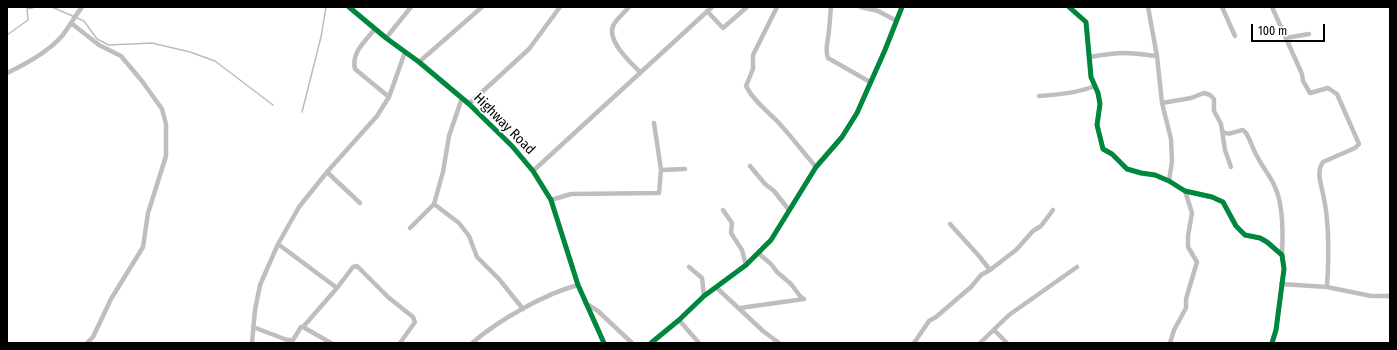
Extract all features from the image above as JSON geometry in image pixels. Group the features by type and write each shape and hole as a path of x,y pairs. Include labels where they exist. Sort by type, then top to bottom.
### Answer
{"street":[{"name":"Highway Road","path":"349,7 386,38 419,62 469,104 512,146 533,171 551,200 578,286 604,343"},
{"path":"386,38 411,7"},
{"path":"419,62 482,7"},
{"path":"469,104 529,49 560,7"},
{"path":"629,7 613,26 612,34 617,47 640,72"},
{"path":"533,171 712,7"},
{"path":"707,12 723,28 746,7"},
{"path":"778,7 752,55 752,69 746,86 750,93 778,122 816,167"},
{"path":"831,7 829,18 830,30 826,42 828,58 870,82"},
{"path":"861,7 878,11 897,21"},
{"path":"651,343 679,320 704,296 717,288 746,265 770,240 816,167 842,137 857,113 902,7"},
{"path":"1069,7 1086,22 1091,77 1100,104 1097,125 1103,149 1112,154 1127,169 1155,175 1169,181 1185,191 1212,197 1224,202 1236,226 1245,235 1260,238 1282,255"},
{"path":"1148,7 1157,56 1162,103 1171,139 1172,161 1169,181"},
{"path":"1222,7 1235,36"},
{"path":"1272,7 1302,74 1303,81 1310,93 1328,88 1337,94 1359,144 1356,148 1323,162 1318,171 1326,205 1327,287"},
{"path":"7,73 18,68 50,47 62,36 80,9"},
{"path":"71,22 99,45 121,56 142,80 162,109 166,124 166,156 148,213 143,247 111,299 93,337 87,343"},
{"path":"375,29 354,56 353,63 355,69 389,97"},
{"path":"1286,38 1309,34"},
{"path":"252,343 260,285 278,244 300,207 327,172 377,116 389,97 405,52"},
{"path":"1089,57 1110,53 1157,56"},
{"path":"1039,96 1059,95 1095,86"},
{"path":"1162,103 1204,94 1210,95 1214,99 1214,111 1221,124 1225,150 1231,167"},
{"path":"410,228 434,204 444,172 449,136 462,98"},
{"path":"551,200 571,194 657,194 660,191 661,170 654,123"},
{"path":"1223,132 1226,134 1232,134 1243,130 1246,133 1258,158 1275,187 1279,198 1284,269 1276,330 1272,343"},
{"path":"750,166 765,184 774,191 789,210"},
{"path":"661,170 685,169"},
{"path":"327,172 360,203"},
{"path":"1170,343 1174,330 1186,308 1186,299 1197,265 1197,262 1188,247 1188,236 1192,213 1185,191"},
{"path":"434,204 459,223 469,236 477,257 499,279 523,309"},
{"path":"723,210 732,223 731,233 742,250 746,265"},
{"path":"914,343 929,320 936,317 971,288 981,275 1016,250 1033,231 1041,226 1053,210"},
{"path":"950,224 990,270"},
{"path":"278,244 337,288"},
{"path":"740,308 804,298 800,296 791,284 758,253"},
{"path":"253,327 292,340 301,327 303,327 337,288 353,267 357,266 388,297 413,317 415,322 400,343"},
{"path":"689,266 702,278 704,296"},
{"path":"980,343 1009,315 1077,267"},
{"path":"1281,284 1327,287 1371,296 1390,296"},
{"path":"472,343 498,324 538,300 578,286"},
{"path":"717,288 763,331 779,343"},
{"path":"586,303 598,311 632,343"},
{"path":"679,320 699,343"},
{"path":"303,327 331,343"},
{"path":"994,330 1007,343"}],"waterway":[{"path":"7,35 28,20 27,9 36,7"},
{"path":"52,7 84,21 97,39 109,45 152,43 190,52 215,61 273,105"},
{"path":"302,112 321,37 326,7"}],"cycle path":[{"path":"349,7 386,38 419,62 469,104 512,146 533,171 551,200 578,285 604,343"},
{"path":"651,343 679,320 704,296 746,265 771,240 816,167 842,137 857,113 902,7"},
{"path":"1069,7 1086,22 1091,77 1098,93 1100,104 1097,125 1103,149 1112,154 1127,169 1155,175 1169,181 1185,191 1212,197 1223,202 1236,226 1245,235 1260,238 1282,255 1284,269 1276,330 1272,343"}]}
